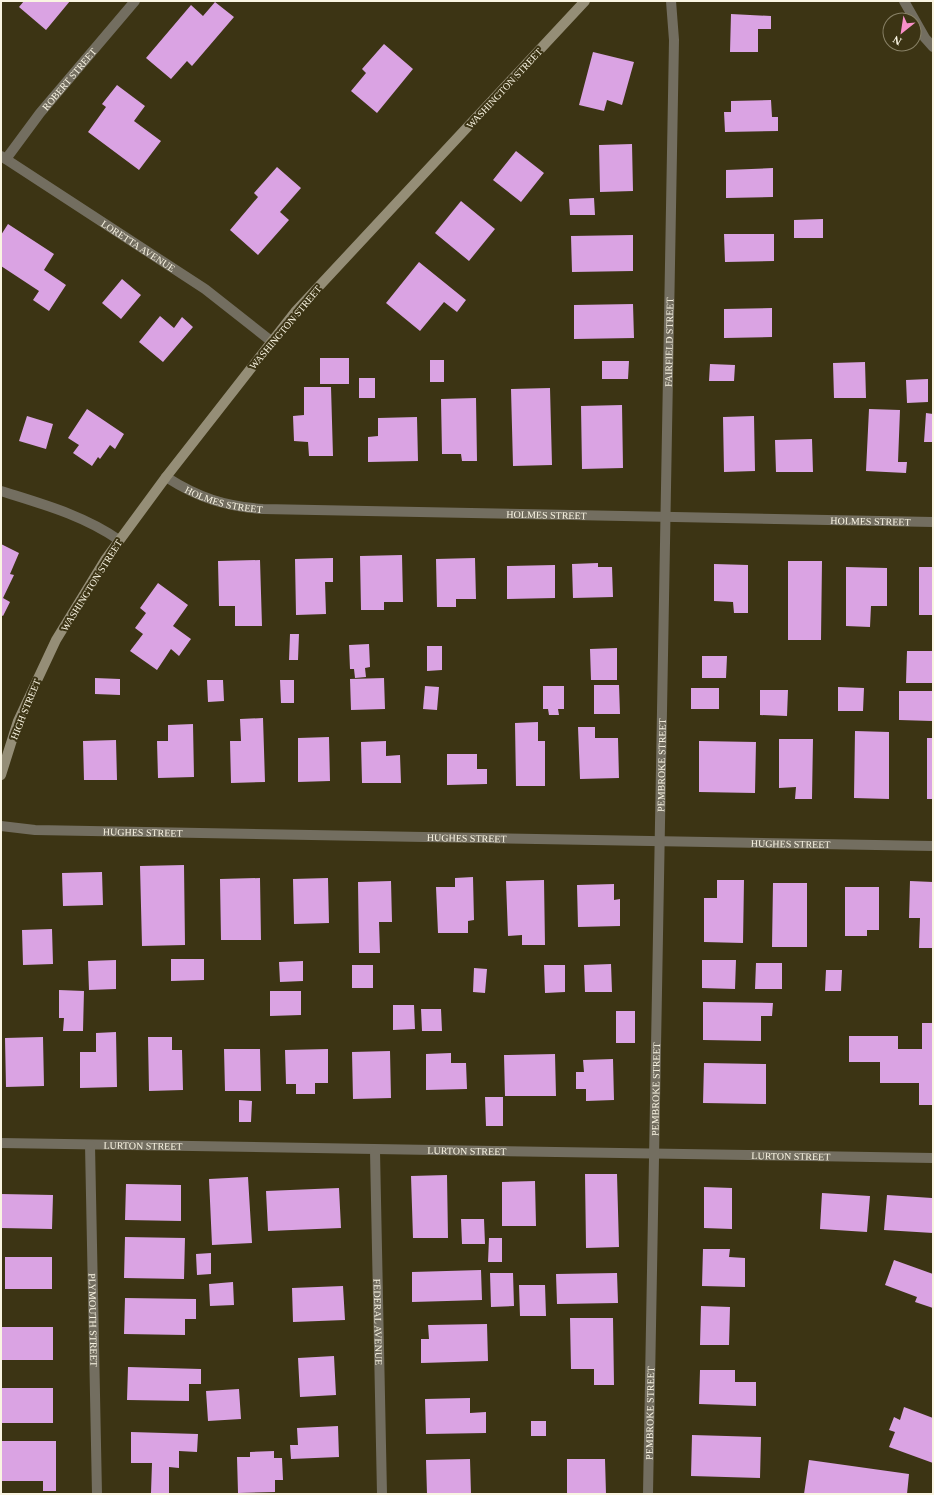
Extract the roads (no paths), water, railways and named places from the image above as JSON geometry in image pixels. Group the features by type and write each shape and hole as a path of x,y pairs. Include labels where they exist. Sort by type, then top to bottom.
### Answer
{"street":[{"name":"ROBERT STREET","path":"4,158 135,1"},
{"name":"WASHINGTON STREET","path":"42,667 72,613 119,540 271,341 295,312 586,1"},
{"name":"FAIRFIELD STREET","path":"662,684 674,40 671,1"},
{"path":"904,1 925,38 933,47"},
{"name":"LORETTA AVENUE","path":"4,158 195,282 271,341"},
{"name":"HOLMES STREET","path":"166,477 196,495 227,504 251,508 933,522"},
{"path":"1,491 52,507 82,519 119,540"},
{"name":"HIGH STREET","path":"1,775 18,721 42,667"},
{"name":"PEMBROKE STREET","path":"648,1494 662,684"},
{"name":"HUGHES STREET","path":"1,826 43,830 933,846"},
{"name":"LURTON STREET","path":"1,1143 933,1158"},
{"name":"PLYMOUTH STREET","path":"90,1145 97,1494"},
{"name":"FEDERAL AVENUE","path":"375,1150 382,1494"}]}
